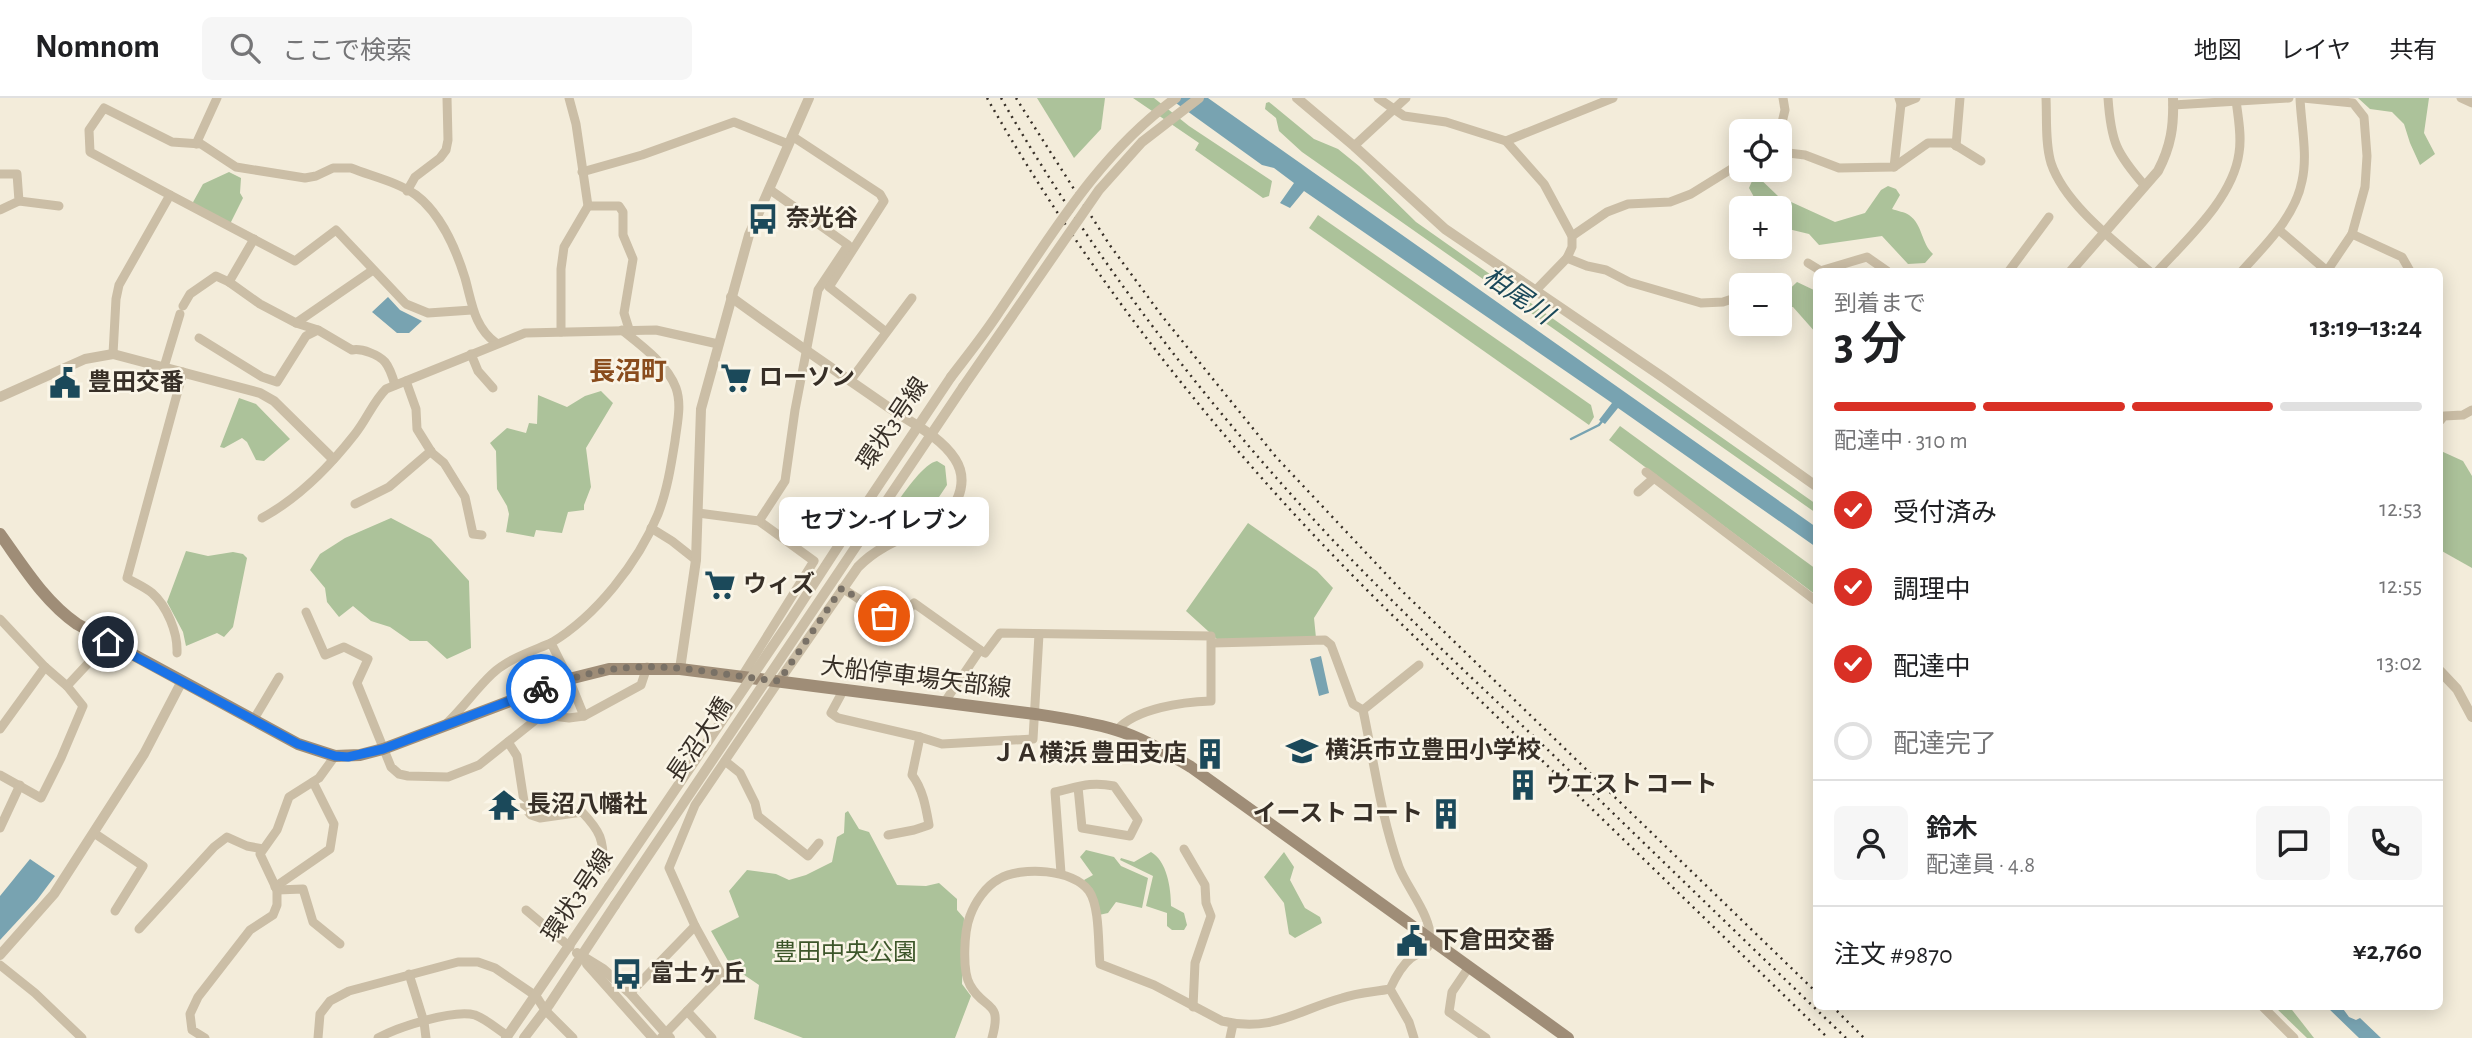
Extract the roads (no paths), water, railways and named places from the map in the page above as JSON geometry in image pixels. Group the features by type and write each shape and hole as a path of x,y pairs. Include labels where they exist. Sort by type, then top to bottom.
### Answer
{"main road":[{"name":"大船停車場矢部線","path":"0,534 59,612 108,642 306,747 335,756 348,757 383,749 569,679 609,669 647,667 779,681 1035,715 1117,730 1191,767 1557,1034 1568,1038"}],"street":[{"path":"196,144 217,98"},
{"path":"407,191 415,177 446,150 447,98"},
{"path":"561,332 561,269 564,247 588,206 576,124 569,98"},
{"path":"680,669 696,560 699,419 749,235 809,98"},
{"name":"環状3号線","path":"507,1037 789,622 916,426 1091,180 1138,129 1176,98"},
{"name":"環状3号線","path":"930,436 1098,190 1142,142 1199,98"},
{"path":"1297,98 1445,229 1813,484"},
{"path":"1378,98 1404,116 1446,122 1506,141 1544,184 1572,236 1572,247 1567,258 1536,290"},
{"path":"1354,146 1406,98"},
{"path":"1506,141 1613,98"},
{"path":"1783,98 1783,119"},
{"path":"1894,167 1900,101 1916,98"},
{"path":"1956,145 1960,98"},
{"path":"2046,98 2051,164 2063,187 2076,204 2146,268"},
{"path":"2108,98 2110,131 2114,144 2145,186"},
{"path":"2074,268 2158,171 2167,154 2173,131 2173,102 2289,98"},
{"path":"2245,268 2293,209 2303,180 2302,98 2353,103 2364,117 2367,156 2365,187 2352,234 2329,268"},
{"path":"2461,98 2472,103"},
{"path":"2161,268 2227,190 2240,152 2236,100"},
{"path":"472,310 428,313 406,304 336,230 295,261 90,152 89,130 104,108 172,142 201,144 236,167 305,177 341,167 351,168 407,191 427,204 437,217 464,276 472,310 486,336 496,344"},
{"path":"582,172 642,155 734,122 790,140 880,194 884,201 829,287 886,332"},
{"path":"1792,153 1805,155 1839,168 1894,167 1928,143 1952,143 1981,161"},
{"path":"1572,236 1607,212 1628,204 1670,202 1691,194 1729,170"},
{"path":"0,174 17,174 19,201"},
{"path":"759,521 785,481 805,351 818,290 848,245 769,189"},
{"path":"113,355 119,285 170,195"},
{"path":"0,210 19,201 60,206"},
{"path":"440,728 462,709 492,674 513,659 569,633 618,582 651,528 670,472 679,412 676,388 662,366 626,329 624,313 633,259 623,235 623,212 619,206 588,206"},
{"path":"2011,268 2049,217"},
{"path":"2278,230 2323,268"},
{"path":"2352,234 2402,257 2408,268"},
{"path":"229,282 254,239"},
{"path":"1830,268 1867,257 1883,268"},
{"path":"1567,258 1606,270 1629,282 1702,303 1729,300"},
{"path":"1808,262 1816,268"},
{"path":"296,323 373,270"},
{"path":"164,367 181,310 190,294 216,276 296,323 318,330 352,350 358,349 378,357 386,363 395,385"},
{"path":"526,910 630,993 665,1036 722,975 695,926 670,868 695,805 858,567 878,548 944,517 956,503 961,487 959,468 949,451 732,297"},
{"path":"850,381 912,298"},
{"path":"262,518 283,507 333,459 356,433 378,397 395,385 496,344 525,333 626,329 656,330 719,344"},
{"path":"199,338 262,377 277,382 306,336 318,330"},
{"path":"471,354 478,371 494,388"},
{"path":"0,397 85,359 113,355 260,393 274,401 333,459"},
{"path":"177,653 178,640 161,604 151,592 127,578 183,372"},
{"path":"406,381 416,409 417,429 431,451 444,463 465,497 472,534 482,535"},
{"path":"2443,417 2463,415 2472,410"},
{"name":"長沼大橋","path":"615,905 930,436"},
{"path":"355,504 389,487 431,451"},
{"path":"1638,492 1650,475 1813,599"},
{"path":"698,513 759,521 814,561 741,678"},
{"path":"651,528 696,560"},
{"path":"842,588 891,620 902,618 914,603 985,653 1000,633 1211,636 1211,701 1188,702 1135,716 1117,730"},
{"path":"306,612 325,654 344,647 368,659 357,682 391,767 399,774 448,776 479,765 538,718 584,716 641,685 647,667"},
{"path":"0,620 67,686 83,706 41,799 0,775"},
{"path":"844,690 831,713 838,718 942,744 1033,738 1039,634"},
{"path":"1212,643 1325,640 1331,645 1353,704 1363,710 1380,797 1399,869 1424,916 1430,941 1427,949 1411,958 1399,972 1390,989"},
{"path":"67,686 108,642"},
{"path":"551,643 584,716"},
{"path":"944,703 981,650"},
{"path":"1363,710 1419,665"},
{"path":"0,729 3,716 45,667"},
{"path":"2443,674 2457,689 2472,717"},
{"path":"254,719 279,677"},
{"path":"0,955 54,894 144,754 182,681"},
{"path":"888,835 929,825 925,803 912,775 920,737"},
{"path":"508,742 517,756 524,808 531,815 540,818 582,812 594,825 603,842 606,868"},
{"path":"205,1038 192,1030 190,1014 198,997 250,930 273,915 277,905 276,888 260,854 276,830 289,797 320,778 335,756"},
{"path":"725,761 740,773 755,803 758,816 808,856 819,843"},
{"path":"276,888 330,849 334,824 313,782"},
{"path":"1061,873 1055,792 1097,782 1114,786 1138,820 1130,836 1082,828 1078,787"},
{"path":"0,828 20,785"},
{"path":"94,833 143,866 114,911"},
{"path":"139,929 214,847 227,837 247,846 263,849"},
{"path":"1184,849 1205,885 1206,903 1211,916 1195,963 1193,1007"},
{"path":"992,1038 997,1017 968,982 965,944 969,919 984,893 1003,877 1035,872 1061,873 1082,883 1093,899 1100,964 1154,985 1222,1021 1233,1024 1278,1021 1342,997 1390,989"},
{"path":"276,888 303,889 313,922 340,944"},
{"name":"環状3号線","path":"524,1038 615,905"},
{"path":"630,993 695,926"},
{"path":"581,956 653,1038"},
{"path":"318,1038 320,1014 330,1001 349,991 458,962 478,962 495,968 536,996 545,1010 572,1037"},
{"path":"0,965 35,993 82,1038"},
{"path":"1469,968 1452,992 1449,1012 1486,1038"},
{"path":"409,974 424,1022 426,1038"},
{"path":"1390,989 1409,1022 1414,1038"},
{"path":"2266,1010 2294,1038"},
{"path":"687,1011 712,1038"},
{"path":"378,1038 440,1017 468,1014 479,1016 507,1037"},
{"path":"1230,1038 1233,1024"}],"water":[{"path":"1169,98 1208,98 1813,525 1813,545 1618,408 1605,424 1599,420 1612,403 1304,191 1290,208 1280,203 1294,183 1274,168 1262,165"},
{"path":"388,297 400,310 422,321 409,333 397,333 372,312"},
{"path":"1321,656 1329,693 1319,696 1310,659"},
{"path":"30,859 55,876 0,940 0,896"},
{"path":"2330,1010 2344,1010 2349,1017 2356,1020 2360,1018 2381,1038 2359,1038"}],"waterway":[{"path":"1571,439 1599,425 1603,420"}],"railway":[{"path":"987,98 1073,236 1120,302 1169,367 1273,491 1386,609 1828,1038"},
{"path":"1001,98 1036,157 1112,271 1195,381 1283,485 1410,618 1813,1006"},
{"path":"1016,98 1109,244 1162,316 1276,457 1401,590 1813,989"},
{"path":"1817,1010 1846,1038"},
{"path":"1836,1010 1864,1038"}],"place":[{"name":"奈光谷","path":"763,219"},
{"name":"ローソン","path":"736,378"},
{"name":"豊田交番","path":"65,383"},
{"name":"ウィズ","path":"720,585"},
{"name":"セブン-イレブン","path":"884,616"},
{"name":"横浜市立豊田小学校","path":"1302,751"},
{"name":"ＪＡ横浜 豊田支店","path":"1210,754"},
{"name":"ウエスト コート","path":"1523,785"},
{"name":"長沼八幡社","path":"504,805"},
{"name":"イースト コート","path":"1446,814"},
{"name":"下倉田交番","path":"1412,941"},
{"name":"富士ヶ丘","path":"627,974"}],"district":[{"name":"長沼町","path":"628,372"}],"water label":[{"name":"柏尾川","path":"1518,296"}],"park label":[{"name":"豊田中央公園","path":"845,953"}]}
